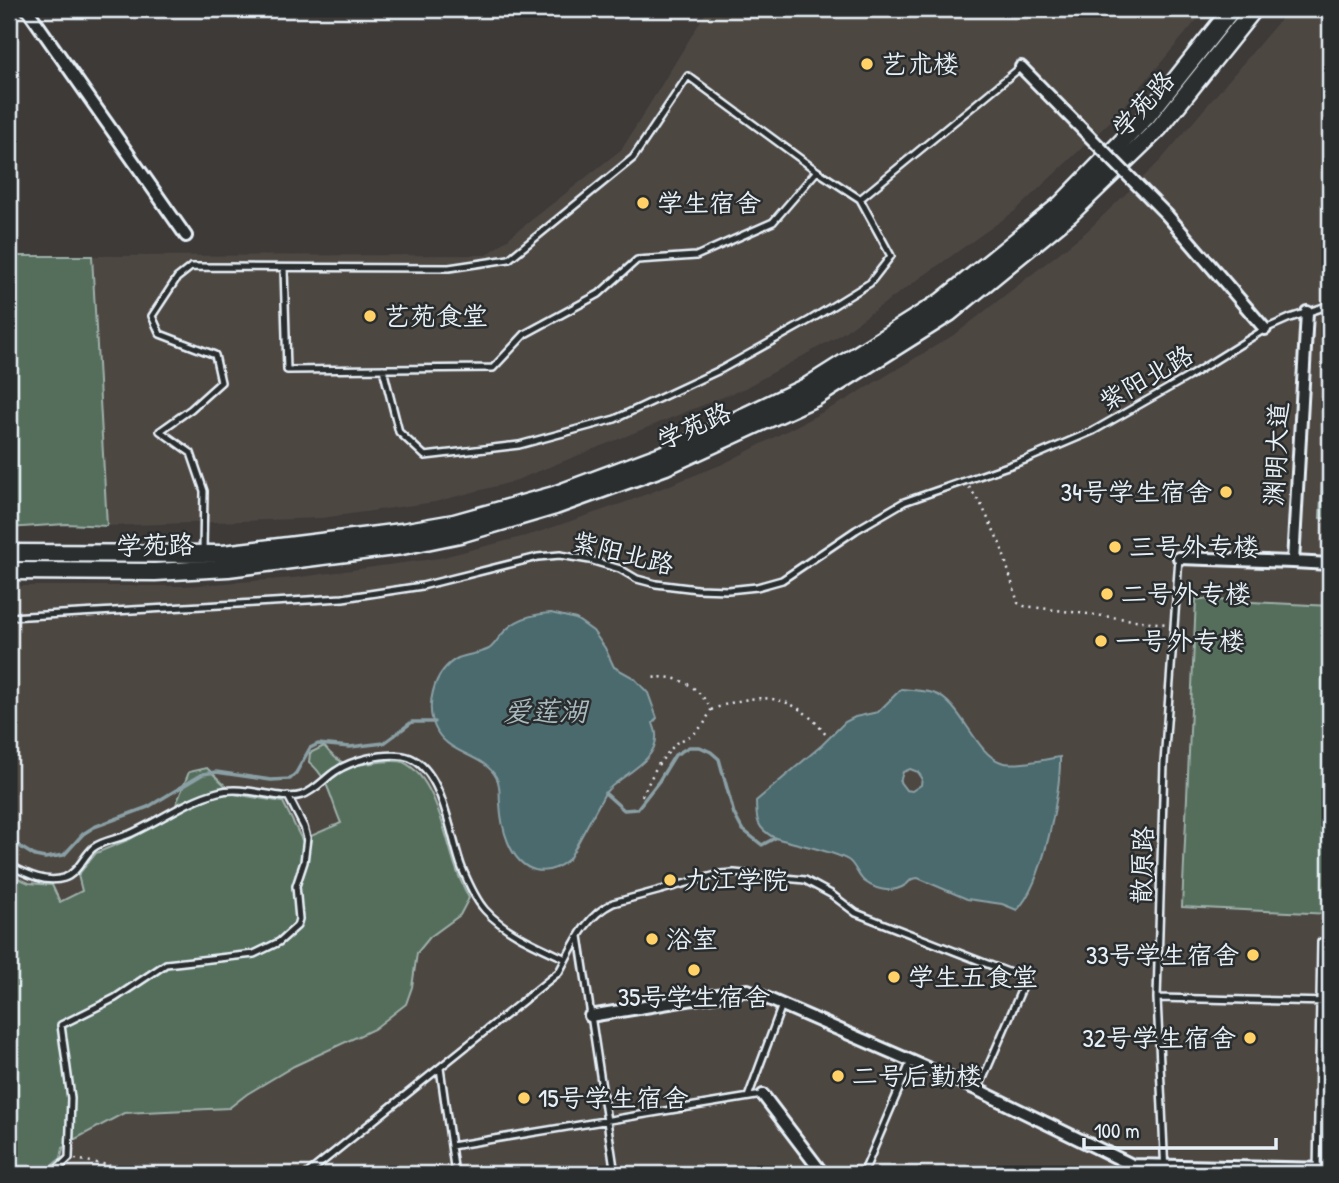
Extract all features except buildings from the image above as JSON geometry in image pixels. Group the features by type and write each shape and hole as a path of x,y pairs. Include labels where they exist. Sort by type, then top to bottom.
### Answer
{"street":[{"path":"27,9 186,236"},
{"name":"学苑路","path":"9,552 223,554 388,534 454,523 554,495 669,452 806,387 942,301 1060,205 1147,116 1232,9"},
{"name":"学苑路","path":"9,571 155,572 228,568 402,546 460,534 555,506 679,460 814,398 949,313 1070,214 1159,128 1255,9"},
{"path":"1021,67 1167,215 1265,328"},
{"name":"渊明大道","path":"1293,562 1307,312"},
{"path":"1179,558 1330,564"},
{"path":"590,1016 748,990 978,1090 1132,1165 1165,1170 1317,1171 1330,1168"},
{"path":"763,1095 822,1173"}],"lane":[{"path":"860,199 1021,67"},
{"path":"203,554 204,491 191,453 160,431 191,410 221,382 215,355 160,334 152,316 177,278 191,267 449,268 509,259 633,158 688,76 817,171 860,199 891,256 870,283 722,369 615,419 519,445 425,456 399,432 383,369"},
{"path":"284,268 287,370 493,368 524,334 599,295 637,260 696,256 773,222 817,171"},
{"name":"紫阳北路","path":"9,617 343,598 422,586 538,557 560,555 620,569 637,579 656,584 707,590 757,587 782,580 895,506 1025,460 1093,431 1188,377 1265,328 1330,305"},
{"name":"散原路","path":"1165,1170 1157,998 1164,763 1179,558"},
{"path":"9,865 45,879 63,879 74,872 94,847 131,834 195,800 229,789 301,795 338,770 361,761 404,756 423,768 443,803 462,869 485,910 513,932 566,959"},
{"path":"52,1174 69,1158 71,1098 61,1025 115,998 166,964 254,954 278,942 297,926 299,919 296,886 304,862 307,838 288,796"},
{"path":"307,1174 559,972 579,936 598,910 613,903 720,874 805,880 831,894 856,913 1026,979 978,1090"},
{"path":"579,936 615,1174"},
{"path":"1317,1171 1321,942"},
{"path":"1157,998 1330,1002"},
{"path":"748,1097 782,1005"},
{"path":"863,1174 912,1061"},
{"path":"440,1068 455,1174"},
{"path":"451,1146 763,1095"},
{"path":"802,1174 822,1173"}],"path":[{"path":"966,481 982,506 1001,546 1018,603 1024,606 1174,625"},
{"path":"652,678 666,676 682,681 697,690 711,710"},
{"path":"642,796 657,766 676,743 694,734 704,724 711,710 730,702 760,696 794,705 826,735"},
{"path":"69,1158 119,1167 124,1174"}],"shaded area":[{"path":"708,9 1206,9 1117,115 1015,211 837,337 743,389 512,482 435,502 322,518 107,526 92,256 487,255 622,149"},
{"name":"九江学院","path":"1292,9 1311,9 1330,18 1330,1174 9,1174 9,586 184,586 293,578 439,558 533,534 629,501 723,464 844,401 957,333 1087,231 1160,161 1284,15"}],"green space":[{"path":"9,256 92,256 107,526 66,524 9,528"},
{"path":"1330,339 1330,519 1320,518"},
{"path":"1196,599 1330,606 1330,914 1182,907"},
{"path":"324,746 340,761 348,764 398,761 414,770 424,781 438,809 457,872 469,898 460,915 430,937 417,953 412,987 406,1004 374,1029 294,1066 229,1108 124,1113 75,1139 63,1148 61,1158 42,1174 9,1174 9,874 29,883 52,885 60,902 82,891 78,875 96,853 130,839 168,818 189,772 207,768 234,794 283,802 302,840 341,823 321,775 309,762 310,753"}],"water":[{"name":"爱莲湖","path":"551,613 576,619 593,631 614,667 634,678 648,693 657,718 653,723 656,734 651,753 605,793 569,859 553,869 540,871 519,860 508,842 502,822 496,777 484,764 444,740 434,723 431,702 437,681 449,664 458,658 489,649 508,628 519,621"},
{"path":"901,689 929,692 943,698 952,706 983,749 1001,762 1022,763 1060,757 1060,773 1049,837 1035,880 1017,910 1002,904 967,899 918,878 895,889 876,888 864,881 848,860 823,850 775,838 761,827 757,819 756,801 845,722 878,712","holes":["910,769 918,772 922,778 921,785 912,791 906,790 900,782 903,772"]}],"waterway":[{"path":"9,837 35,856 45,858 64,855 83,834 94,827 148,807 203,774 216,772 271,780 290,779 310,748 318,744 350,747 384,743 412,722 435,722"},
{"path":"605,793 624,810 637,809 675,755 689,747 700,747 719,759 734,814 742,829 762,845 775,838"}],"place":[{"name":"艺术楼","path":"867,64"},
{"name":"学生宿舍","path":"643,203"},
{"name":"艺苑食堂","path":"370,316"},
{"name":"34号学生宿舍","path":"1226,492"},
{"name":"三号外专楼","path":"1115,547"},
{"name":"二号外专楼","path":"1107,594"},
{"name":"一号外专楼","path":"1101,641"},
{"name":"九江学院","path":"670,880"},
{"name":"浴室","path":"652,939"},
{"name":"33号学生宿舍","path":"1253,955"},
{"name":"35号学生宿舍","path":"694,970"},
{"name":"学生五食堂","path":"894,977"},
{"name":"32号学生宿舍","path":"1250,1038"},
{"name":"二号后勤楼","path":"838,1076"},
{"name":"15号学生宿舍","path":"524,1098"}]}
